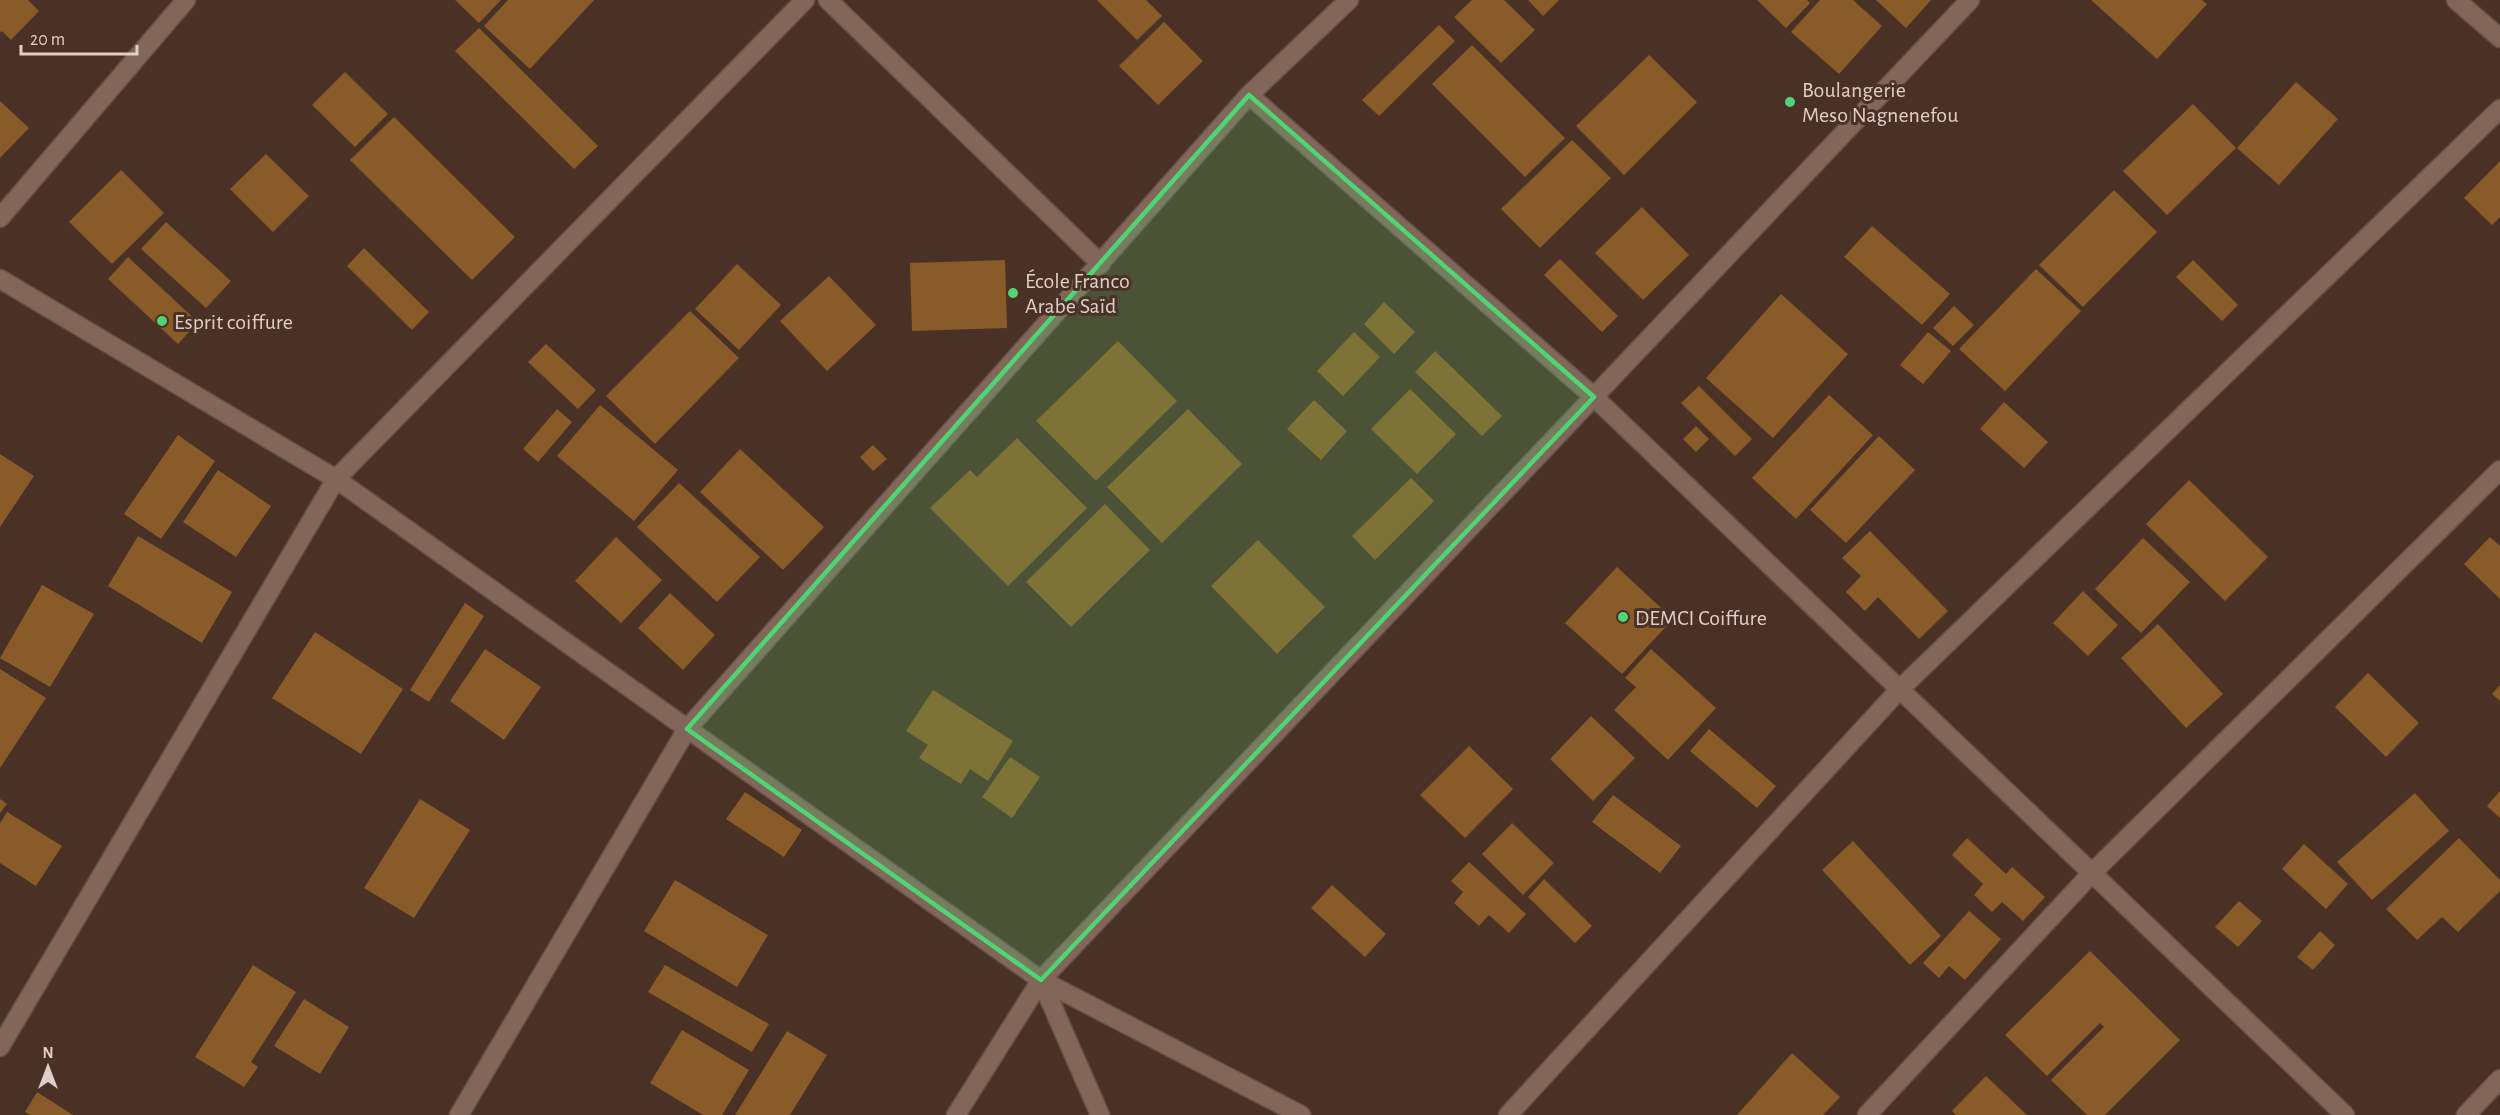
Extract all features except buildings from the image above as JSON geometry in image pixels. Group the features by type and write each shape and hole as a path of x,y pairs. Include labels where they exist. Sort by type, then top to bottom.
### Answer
{"street":[{"path":"0,218 186,0"},
{"path":"0,1047 336,479 805,0"},
{"path":"828,0 1101,264"},
{"path":"459,1115 687,729 1250,95 1348,0"},
{"path":"956,1115 1041,980 1970,0"},
{"path":"2456,0 2500,38"},
{"path":"1250,95 1594,397 2345,1115"},
{"path":"1508,1115 1900,689 2500,109"},
{"path":"0,279 336,479 1041,980 1301,1115"},
{"path":"1867,1115 2092,873 2500,470"},
{"path":"1041,980 1100,1115"},
{"path":"2466,1115 2500,1079"}],"highlighted area":[{"path":"1249,95 1594,397 1041,980 687,729"}],"place":[{"name":"Boulangerie Meso Nagnenefou","path":"1790,102"},
{"name":"École Franco Arabe Saïd","path":"1013,293"},
{"name":"Esprit coiffure","path":"162,321"},
{"name":"DEMCI Coiffure","path":"1623,617"}]}
